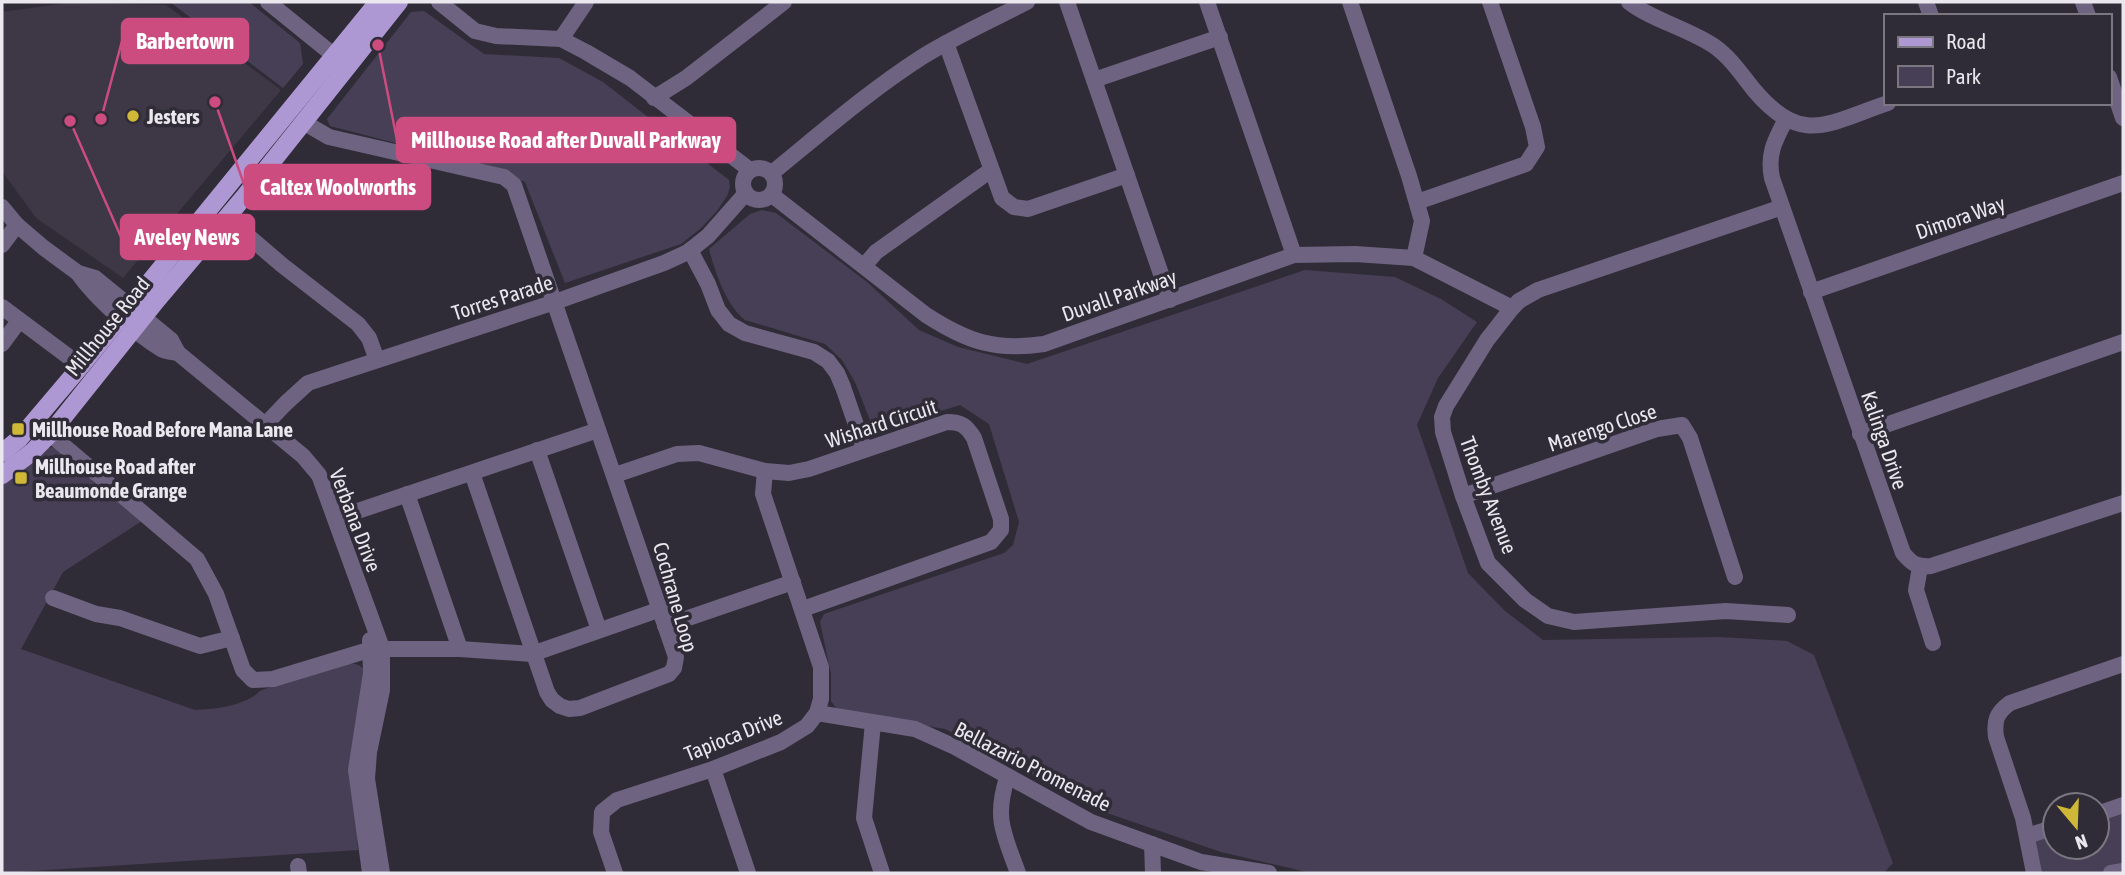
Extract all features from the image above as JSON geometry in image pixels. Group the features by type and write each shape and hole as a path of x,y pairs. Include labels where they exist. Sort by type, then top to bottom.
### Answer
{"main road":[{"name":"Millhouse Road","path":"2,453 81,366 227,218 303,122 378,2"},
{"name":"Millhouse Road","path":"2,475 50,434 132,317 341,62 399,2"}],"street":[{"path":"268,2 341,62"},
{"path":"439,2 475,31 484,34 561,39 630,78 750,170"},
{"path":"561,39 586,2"},
{"path":"654,98 686,78 784,2"},
{"path":"772,173 870,94 946,43 1027,2"},
{"path":"1067,2 1170,300"},
{"path":"1208,2 1294,255"},
{"path":"1350,2 1422,221 1414,258"},
{"path":"1417,202 1526,164 1537,147 1533,127 1490,2"},
{"path":"1629,2 1717,48 1765,102 1786,119 1802,126 1821,125 1884,104"},
{"path":"1094,80 1220,37"},
{"path":"946,43 1002,198 1014,207 1028,209 1127,175"},
{"path":"2111,83 2123,118"},
{"name":"Kalinga Drive","path":"1786,119 1772,144 1769,163 1782,207 1903,553 1911,563 1920,566"},
{"name":"Cochrane Loop","path":"303,122 329,137 504,177 514,185 661,609 676,657 674,668 669,674 580,708 569,709 552,700 532,654 472,473"},
{"path":"760,167 772,173 776,184 772,195 759,200 746,193 743,184 746,173 750,170 760,167"},
{"path":"864,266 876,252 991,170"},
{"name":"Dimora Way","path":"1811,292 2123,183"},
{"name":"Torres Parade","path":"264,426 308,383 555,302 664,263 690,250 708,236 746,193"},
{"name":"Duvall Parkway","path":"772,195 954,333 1013,348 1044,344 1294,255 1354,254 1414,258 1512,308"},
{"name":"Verbana Drive","path":"2,207 17,225 78,272 89,290 171,340 178,353 313,466 325,486 377,648 382,690 369,752 367,779 382,873"},
{"name":"Thomby Avenue","path":"1782,207 1538,290 1519,301 1487,340 1442,417 1443,432 1462,496 1488,563 1525,600 1548,616 1574,622 1726,611 1788,615"},
{"path":"227,218 358,324 369,338 377,360"},
{"path":"2,245 17,225"},
{"path":"690,250 718,310 729,324 745,333 814,352 828,361 843,387 864,449"},
{"path":"2,307 81,366"},
{"path":"2,344 19,321"},
{"path":"1860,434 2123,342"},
{"name":"Wishard Circuit","path":"615,475 677,454 699,453 765,471 789,473 809,469 947,422 961,422 968,428 974,438 1001,519 1001,530 991,542 803,610"},
{"name":"Marengo Close","path":"1462,496 1657,429 1682,425 1690,438 1735,577"},
{"path":"337,518 598,430"},
{"path":"50,434 197,559 216,594 243,670 253,680 273,679 377,648 460,649 532,654 661,609"},
{"path":"537,450 599,630"},
{"path":"765,471 763,494 821,667 823,684 817,713"},
{"path":"407,494 460,649"},
{"path":"1933,643 1916,590 1920,566 1931,566 2123,503"},
{"path":"666,626 793,582"},
{"path":"53,598 200,646 232,638"},
{"name":"Verbana Drive","path":"370,873 356,770 377,648"},
{"path":"2034,873 2027,835 1996,737 1994,724 1998,712 2010,704 2123,664"},
{"name":"Bellazario Promenade","path":"817,713 915,729 955,747 1091,822 1201,862 1269,873"},
{"name":"Tapioca Drive","path":"612,873 601,832 602,812 617,800 713,769 781,743 807,726 817,713"},
{"path":"873,723 864,818 883,873"},
{"path":"713,769 748,873"},
{"path":"1007,778 1000,802 1002,828 1018,873"},
{"path":"2027,835 2041,831"},
{"path":"1152,844 1153,873"},
{"path":"2111,873 2123,871"}],"shaded area":[{"path":"67,3 166,5 281,90 123,278 36,218 2,171 2,12"}],"green space":[{"path":"170,2 249,2 300,43 303,64 283,88"},
{"path":"424,11 484,54 559,58 603,82 729,180 727,196 701,228 681,244 565,283 525,182 484,166 330,126 327,119 411,12"},
{"path":"762,210 776,213 867,282 919,330 958,347 1027,364 1305,270 1395,277 1441,299 1477,322 1438,378 1417,425 1468,573 1505,611 1543,640 1719,637 1787,641 1814,655 1893,863 1884,873 1311,873 1221,852 1107,813 945,729 838,711 831,701 831,674 820,622 824,614 1004,553 1013,545 1019,522 989,424 960,405 882,429 873,428 855,382 842,360 825,344 745,320 738,314 722,288 709,249 750,214"},
{"path":"55,447 142,521 63,572 21,649 195,710 238,703 260,691 335,665 360,666 368,675 353,768 358,850 2,873 2,482 45,448"},
{"path":"2123,805 2123,871 2034,873 2029,844 2041,836 2041,861 2111,861 2111,809"}],"place":[{"name":"Millhouse Road after Duvall Parkway","path":"378,45"},
{"name":"Caltex Woolworths","path":"215,102"},
{"name":"Jesters","path":"133,116"},
{"name":"Barbertown","path":"101,119"},
{"name":"Aveley News","path":"70,121"},
{"name":"Millhouse Road Before Mana Lane","path":"18,429"},
{"name":"Millhouse Road after Beaumonde Grange","path":"21,478"}]}
